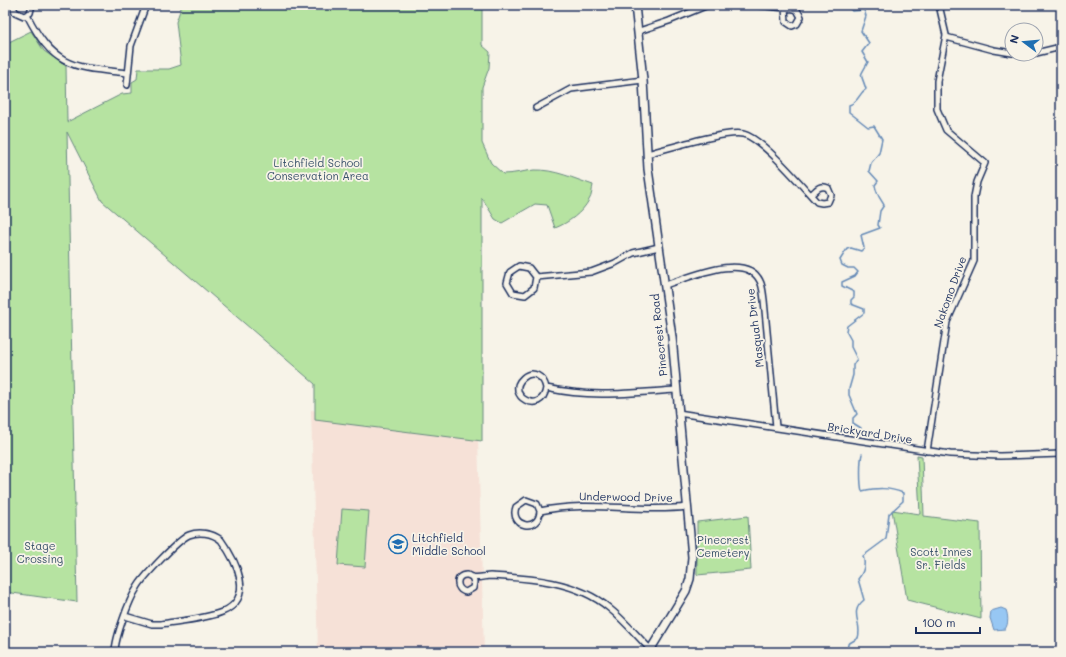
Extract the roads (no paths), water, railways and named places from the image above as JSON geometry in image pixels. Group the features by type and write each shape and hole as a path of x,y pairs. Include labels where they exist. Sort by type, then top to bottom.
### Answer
{"street":[{"path":"13,5 17,14 27,15"},
{"path":"27,15 32,10 32,5"},
{"path":"127,85 127,73 131,46 146,5"},
{"name":"Pinecrest Road","path":"635,5 644,80 647,154 672,337 692,557 690,579 679,604 650,651"},
{"path":"639,31 708,5"},
{"path":"757,5 785,8"},
{"path":"939,5 945,25 946,37 994,50 1004,51"},
{"path":"27,15 42,42 60,58 90,69 127,73"},
{"name":"Nakomo Drive","path":"926,451 948,322 974,261 974,197 977,182 984,163 946,130 937,109 935,99 937,81 946,37"},
{"path":"1044,51 1061,47"},
{"path":"536,108 571,89 644,80"},
{"path":"647,154 725,135 741,134 758,143 811,195"},
{"path":"536,276 591,272 615,263 633,252 659,247"},
{"path":"519,266 529,268 536,276 536,284 529,294 517,294 508,287 508,276 512,269 519,266"},
{"name":"Masquah Drive","path":"665,285 731,266 746,269 760,281 764,300 776,428"},
{"path":"535,374 542,379 546,388 543,396 536,402 527,402 520,396 518,387 519,382 525,376 535,374"},
{"path":"546,388 591,395 676,390"},
{"name":"Brickyard Drive","path":"678,413 926,451 990,456 1061,454"},
{"path":"526,500 534,501 540,511 538,520 527,526 519,523 515,515 516,507 526,500"},
{"name":"Underwood Drive","path":"540,511 585,505 666,510 687,507"},
{"path":"115,652 125,616 138,586 187,536 204,533 221,540 239,572 242,584 238,600 230,608 220,613 161,624 152,624 125,616"},
{"path":"472,577 489,576 544,582 577,590 610,608 650,651"}],"water":[{"path":"1001,608 1006,610 1008,622 1005,629 994,630 990,618 991,611"}],"waterway":[{"path":"847,5 852,11 864,10 866,16 861,31 869,43 862,52 868,62 861,75 866,89 861,93 855,102 849,105 849,112 868,127 874,126 882,139 879,153 871,163 869,171 878,181 875,185 878,196 884,205 880,211 878,225 880,228 861,235 864,248 861,251 851,248 847,249 840,260 842,265 848,268 854,268 858,272 855,276 842,282 842,286 854,292 854,297 851,300 851,304 864,309 864,313 847,326 846,331 851,340 851,347 857,359 853,365 853,375 849,389 849,395 857,414 853,418 853,423 861,428"},
{"path":"847,652 848,644 858,638 859,627 856,614 859,605 864,600 858,579 864,568 863,556 886,539 889,514 903,501 903,493 892,490 878,489 862,491 860,472 862,454"}],"place":[{"name":"Litchfield Middle School","path":"398,544"}],"park label":[{"name":"Litchfield School Conservation Area","path":"318,169"},
{"name":"Pinecrest Cemetery","path":"723,546"},
{"name":"Stage Crossing","path":"40,552"},
{"name":"Scott Innes Sr. Fields","path":"941,558"}]}
